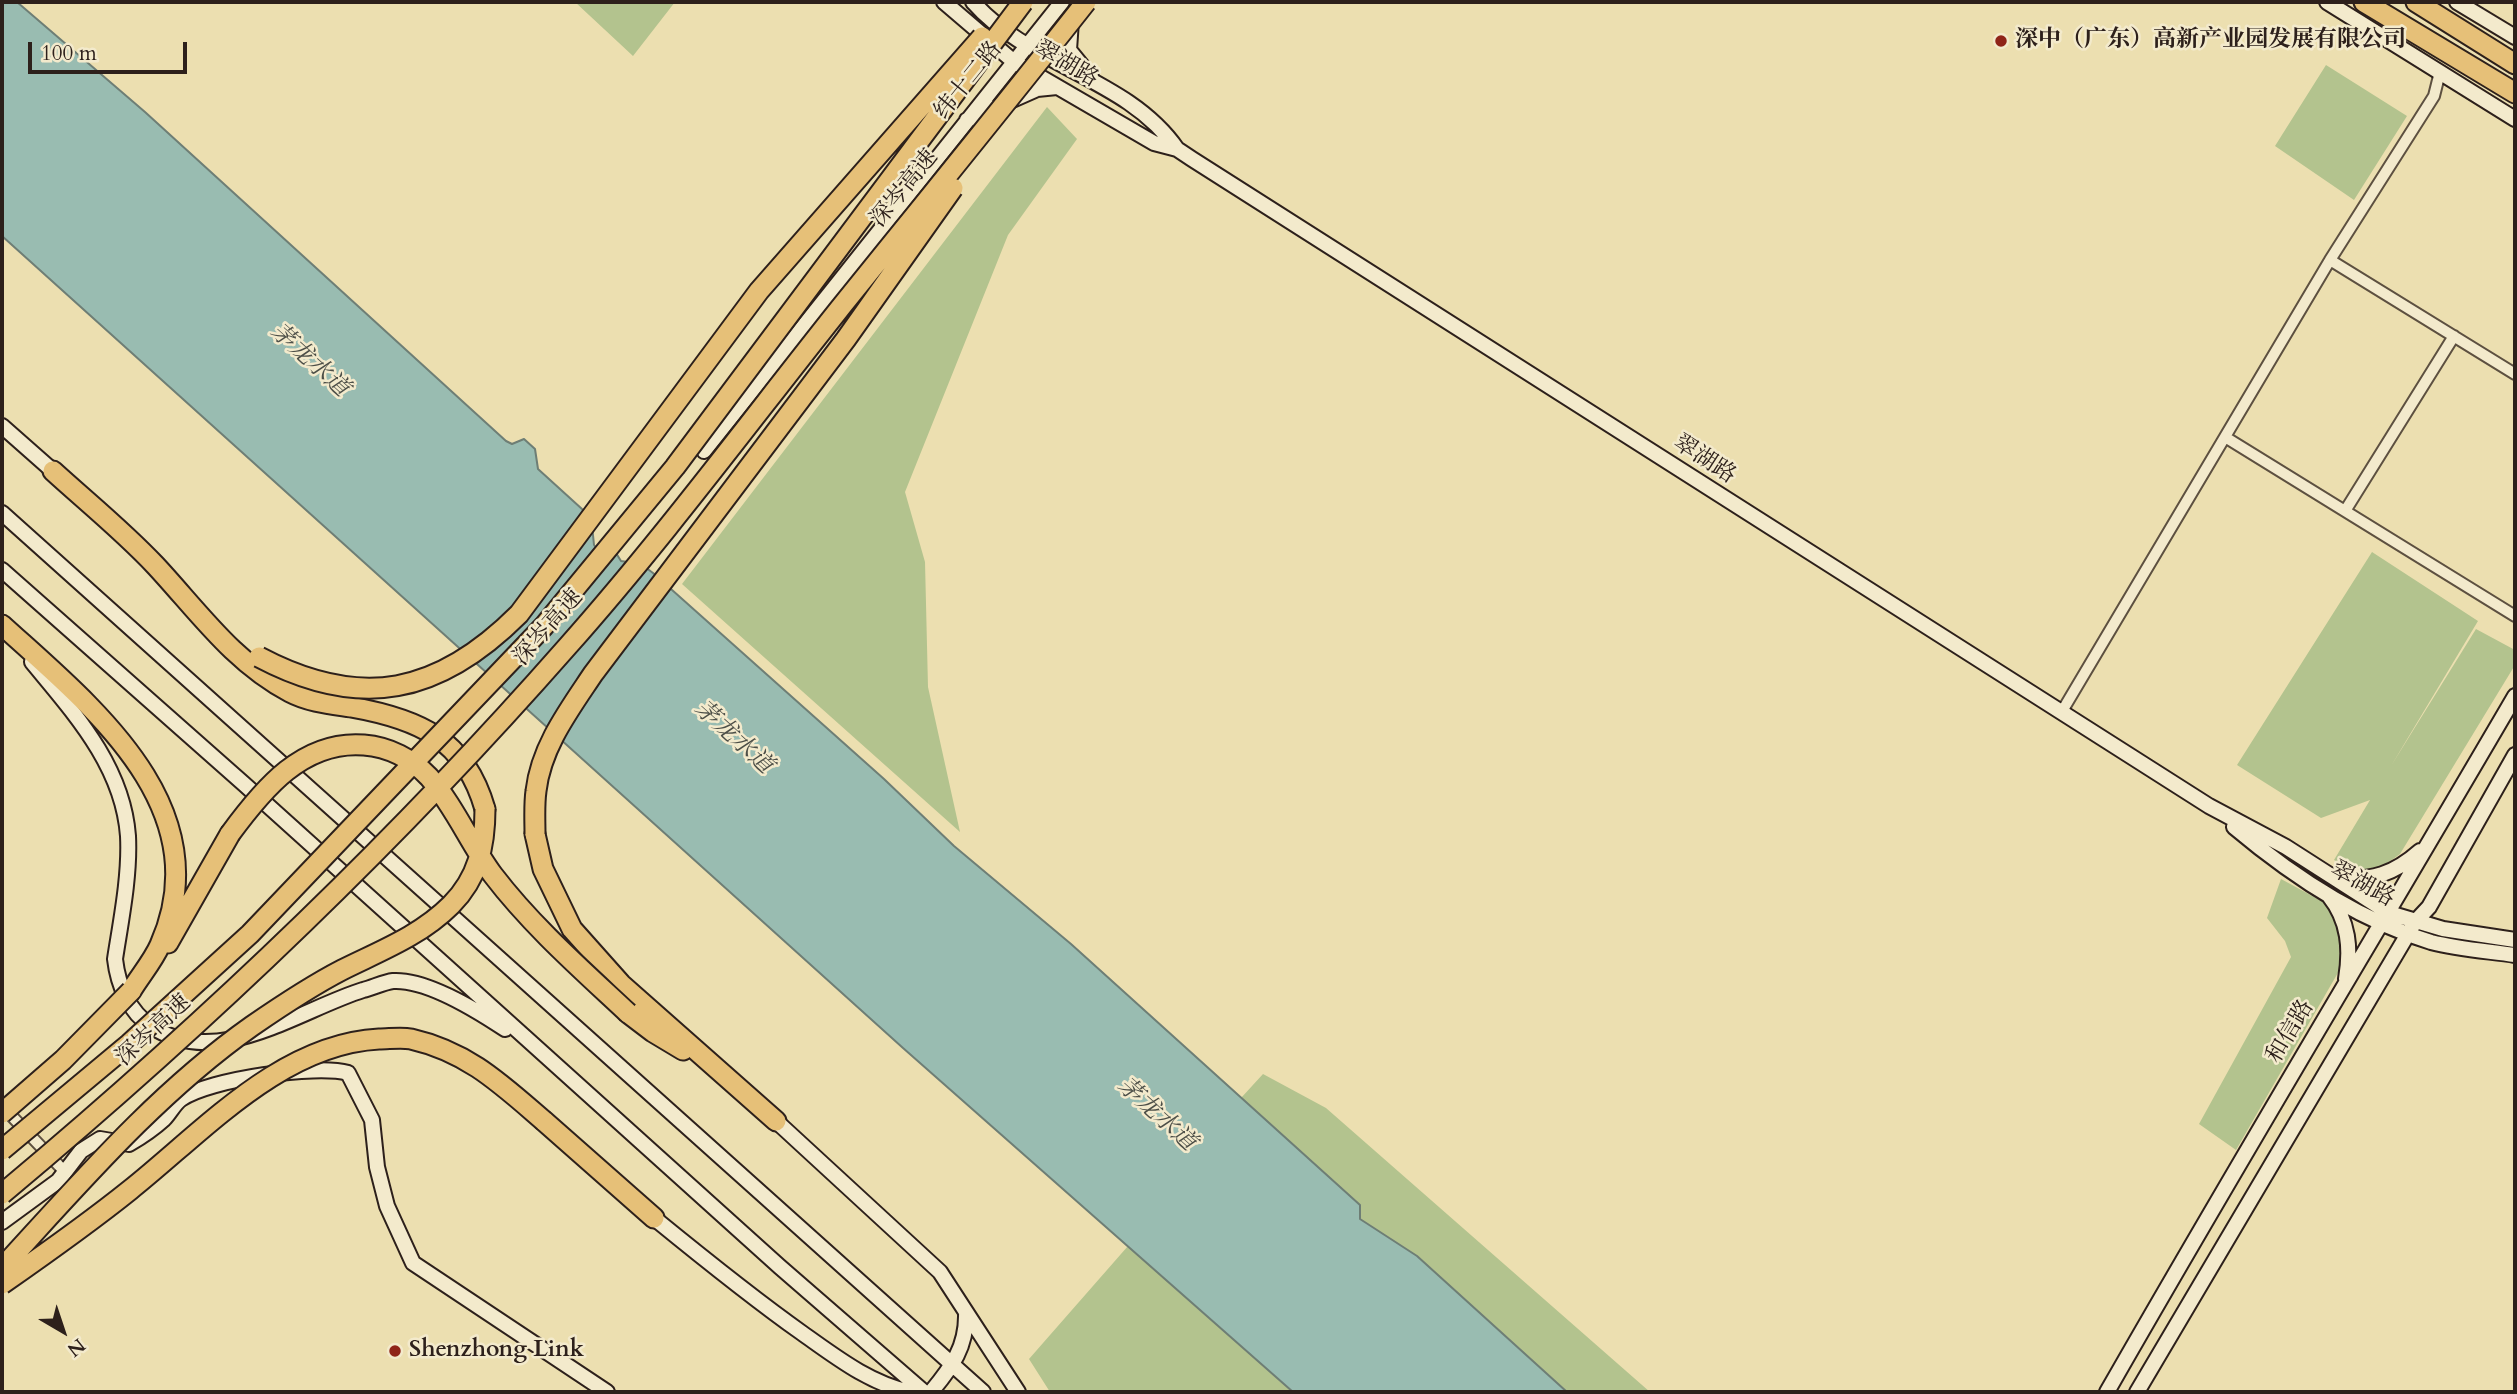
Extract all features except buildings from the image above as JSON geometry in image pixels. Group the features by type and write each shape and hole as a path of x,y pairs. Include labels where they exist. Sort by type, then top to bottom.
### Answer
{"highway":[{"path":"255,662 296,677 336,687 375,688 412,682 451,669 487,646 519,614 759,291 1013,2"},
{"name":"深岑高速","path":"2,1150 129,1044 250,934 544,626 675,467 1023,2"},
{"path":"776,1121 621,984 572,929 543,869 535,834 536,789 550,743 593,674 846,339 1086,2"},
{"path":"2364,2 2515,93"},
{"path":"2416,2 2515,64"},
{"name":"深岑高速","path":"2,1194 130,1086 293,933 429,795 568,647 699,488 1063,31"},
{"path":"2,1268 145,1115 195,1072 296,997 428,926 453,903 475,875 485,839 485,809 477,780 457,752 432,732 403,718 294,694 197,612 137,547 53,471"},
{"path":"2,625 97,713 148,779 162,807 174,860 170,914 159,946 131,991"},
{"path":"2,1113 63,1060 131,991 177,930 230,834 254,802 280,775 308,755 343,743 378,746 396,753 428,777 494,876 526,913 628,1013 653,1032 718,1070"},
{"path":"2,1284 128,1192 269,1076 312,1053 357,1040 408,1038 460,1054 496,1079 654,1218"}],"street":[{"name":"翠湖路","path":"944,2 1013,61 1154,143 1177,149 2061,713 2209,806 2333,878 2386,918"},
{"path":"918,142 968,51 968,31 944,2"},
{"name":"翠湖路","path":"973,2 1004,33 1097,83 1161,127 1177,149"},
{"path":"755,386 738,371 1028,2"},
{"name":"纬十二路","path":"704,451 1062,2"},
{"path":"1075,2 1069,50 1097,83"},
{"path":"2327,2 2515,118"},
{"path":"2356,2 2411,54"},
{"path":"2457,2 2515,37"},
{"path":"2061,713 2330,260 2434,96 2440,72"},
{"path":"966,120 1037,89 1057,87"},
{"path":"2330,260 2515,374"},
{"path":"2345,511 2454,336"},
{"path":"2,426 53,471"},
{"path":"2225,437 2515,616"},
{"path":"2,513 983,1392"},
{"path":"2,570 924,1392"},
{"path":"2,625 99,748 117,786 128,836 115,959 117,978 138,1017 164,1035 210,1042 260,1033 349,995 394,981 444,993 545,1056"},
{"name":"和信路","path":"2107,1392 2240,1160 2386,918 2515,696"},
{"path":"2137,1392 2412,928 2429,907 2515,755"},
{"name":"翠湖路","path":"2209,806 2278,863 2326,892 2412,928 2435,943 2515,955"},
{"path":"2333,878 2365,879 2387,874 2401,868 2431,840"},
{"path":"2326,892 2342,914 2346,928 2349,959 2345,987"},
{"name":"翠湖路","path":"2412,928 2515,940"},
{"path":"2,1222 13,1217 65,1172 81,1151 100,1139 129,1144 145,1135 180,1100 202,1088 235,1079 331,1068 348,1073 372,1120 377,1167 387,1206 413,1263 607,1392"},
{"path":"2,1106 65,1172"},
{"path":"776,1121 924,1255 966,1308 1018,1392"},
{"path":"654,1218 732,1283 839,1359 872,1379 909,1392"},
{"path":"931,1392 953,1365 966,1329 966,1308"}],"green space":[{"path":"575,2 675,2 633,56"},
{"path":"2326,65 2407,116 2354,200 2275,146"},
{"path":"1047,107 1077,139 1008,235 905,492 925,562 928,687 960,832 682,584"},
{"path":"2372,552 2478,621 2391,766 2476,629 2515,650 2515,665 2400,854 2383,865 2361,870 2334,860 2370,800 2321,818 2237,765"},
{"path":"2281,879 2329,905 2340,920 2343,964 2236,1150 2199,1124 2291,957 2285,941 2267,918"},
{"path":"1263,1074 1326,1108 1650,1392 1567,1392 1417,1256 1360,1219 1360,1205 1241,1098"},
{"path":"1128,1246 1293,1392 1050,1392 1029,1359"}],"water":[{"name":"茅龙水道","path":"2,2 17,2 145,112 506,441 512,444 524,439 535,449 538,469 582,509 592,525 594,545 598,550 616,553 621,561 641,564 653,573 884,779 954,846 1071,944 1360,1205 1360,1219 1417,1256 1567,1392 1293,1392 903,1048 2,236"}],"place":[{"name":"深中（广东）高新产业园发展有限公司","path":"2001,41"},
{"name":"Shenzhong Link","path":"395,1351"}]}
